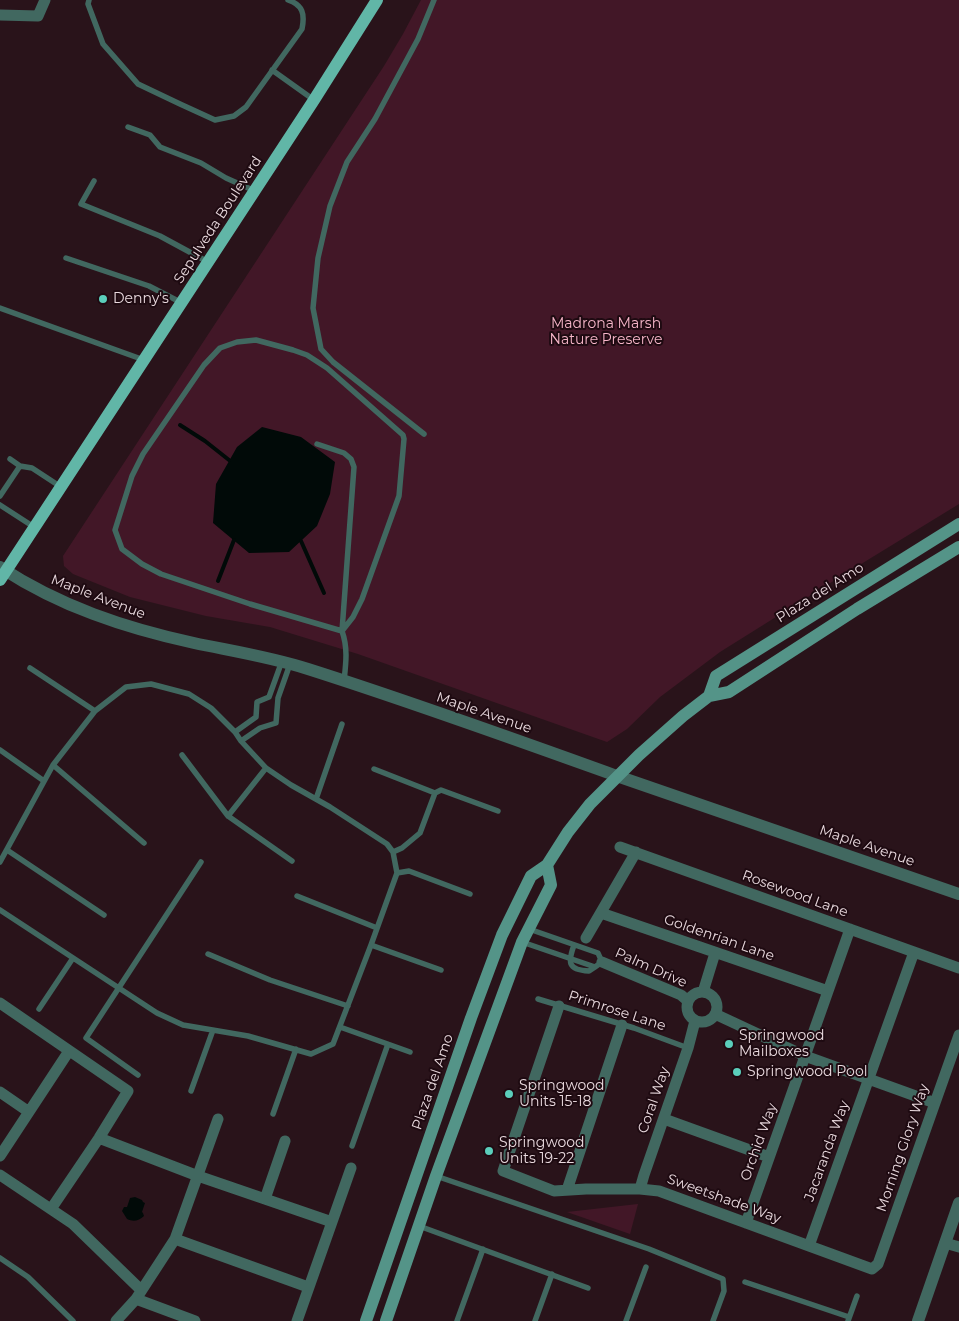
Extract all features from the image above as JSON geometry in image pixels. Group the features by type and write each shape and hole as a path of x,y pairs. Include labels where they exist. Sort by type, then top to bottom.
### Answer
{"main road":[{"name":"Sepulveda Boulevard","path":"2,573 35,527 378,0"},
{"name":"Plaza del Amo","path":"709,696 716,676 959,524"},
{"name":"Plaza del Amo","path":"366,1321 471,1018 502,935 531,876 547,865 568,832 590,804 617,776 683,716 709,696 729,692 959,547"},
{"path":"847,594 857,610"},
{"path":"386,1321 436,1176 522,942 551,885 547,865"},
{"path":"508,922 528,929"},
{"path":"502,935 522,942"},
{"path":"418,1169 436,1176"}],"street":[{"path":"0,15 38,16 45,0"},
{"name":"Maple Avenue","path":"2,573 40,592 114,622 162,636 286,662 477,726 959,894"},
{"name":"Rosewood Lane","path":"620,847 959,968"},
{"path":"586,938 636,852"},
{"name":"Goldenrian Lane","path":"600,913 828,991"},
{"name":"Orchid Way","path":"746,1223 850,929"},
{"name":"Jacaranda Way","path":"809,1246 914,952"},
{"path":"703,992 715,953"},
{"name":"Palm Drive","path":"598,964 681,995 688,1001"},
{"path":"703,992 716,1002 715,1014 712,1019 706,1022 695,1021 687,1012 688,1001 692,996 703,992"},
{"path":"0,1003 128,1091 100,1138 50,1209"},
{"name":"Sweetshade Way","path":"559,1006 502,1171 554,1191 640,1189 659,1191 872,1268"},
{"path":"715,1014 805,1056 935,1103"},
{"name":"Coral Way","path":"640,1189 688,1048 695,1021"},
{"path":"567,1190 622,1025"},
{"name":"Morning Glory Way","path":"872,1268 878,1264 959,1035"},
{"path":"0,1156 69,1050"},
{"path":"0,1092 29,1112"},
{"path":"664,1118 769,1157"},
{"path":"116,1321 138,1295 175,1239 218,1119"},
{"path":"100,1138 198,1176 332,1222"},
{"path":"265,1198 285,1141"},
{"path":"297,1321 350,1168"},
{"path":"0,1175 74,1224 138,1295 195,1321"},
{"path":"918,1321 959,1203"},
{"path":"175,1239 308,1287"},
{"path":"945,1243 959,1248"}],"lane":[{"path":"89,0 88,4 103,44 138,84 215,120 234,116 246,107 302,28 304,20 302,10 298,5 288,0"},
{"path":"424,434 333,362 321,349 314,308 318,258 330,206 347,162 375,119 418,39 434,0"},
{"path":"272,70 314,100"},
{"path":"128,127 150,135 160,147 201,163 226,178 255,191"},
{"path":"94,181 81,204 160,236 208,262"},
{"path":"66,258 148,286 182,302"},
{"path":"0,308 144,360"},
{"path":"256,340 307,355 327,368 403,436 399,496 362,599 353,617 342,631 250,604 161,574 142,564 122,549 115,530 132,476 143,454 204,365 220,348 237,342 256,340"},
{"path":"317,444 344,453 351,460 354,468 342,631 346,642 347,655 344,681"},
{"path":"10,460 20,466 32,468 61,487"},
{"path":"0,496 20,466"},
{"path":"0,505 35,527"},
{"path":"235,732 256,717 257,702 269,697 286,662"},
{"path":"241,741 260,728 276,723 278,698 286,662"},
{"path":"30,668 95,711"},
{"path":"0,862 53,765 95,711 126,687 151,684 189,694 211,708 266,768 387,844 393,852 397,873 333,1044 311,1054 248,1036 184,1025 157,1013 0,911"},
{"path":"316,799 342,724"},
{"path":"0,750 44,781"},
{"path":"182,755 228,816 292,862"},
{"path":"53,765 144,844"},
{"path":"228,816 266,768"},
{"path":"374,769 435,793"},
{"path":"393,852 402,848 420,833 435,793 441,790 498,812"},
{"path":"7,850 104,915"},
{"path":"138,1075 86,1038 201,862"},
{"path":"397,873 409,871 470,894"},
{"path":"297,896 377,928"},
{"name":"Palm Drive","path":"522,942 570,958 598,964 598,953 528,929"},
{"path":"371,945 441,970"},
{"path":"570,958 574,945"},
{"path":"208,954 270,980 348,1006"},
{"path":"39,1009 73,958"},
{"name":"Primrose Lane","path":"538,999 688,1048"},
{"path":"340,1027 410,1052"},
{"path":"191,1091 213,1030"},
{"path":"352,1146 388,1044"},
{"path":"273,1114 296,1050"},
{"path":"436,1176 649,1249 723,1279 724,1292 713,1321"},
{"path":"419,1226 588,1288"},
{"path":"458,1321 483,1249"},
{"path":"0,1258 28,1277 73,1321"},
{"path":"626,1321 646,1267"},
{"path":"535,1321 552,1274"},
{"path":"745,1282 848,1319 857,1296"}],"green space":[{"name":"Madrona Marsh Nature Preserve","path":"421,0 959,0 959,504 720,652 660,697 627,729 607,742 358,654 270,627 206,616 130,597 73,574 64,566 63,556 384,66"},
{"path":"638,1204 630,1234 567,1212"}],"shaded area":[{"path":"262,427 301,437 335,462 330,494 317,526 289,552 249,553 213,523 216,484 237,447"},
{"path":"135,1197 145,1203 142,1212 144,1216 138,1220 127,1219 122,1211 124,1207 127,1207 130,1198"}],"waterway":[{"path":"180,425 205,441 229,460"},
{"path":"218,581 234,540"},
{"path":"301,541 324,593"}],"place":[{"name":"Denny's","path":"103,299"},
{"name":"Springwood Mailboxes","path":"729,1044"},
{"name":"Springwood Pool","path":"737,1072"},
{"name":"Springwood Units 15-18","path":"509,1094"},
{"name":"Springwood Units 19-22","path":"489,1151"}]}
